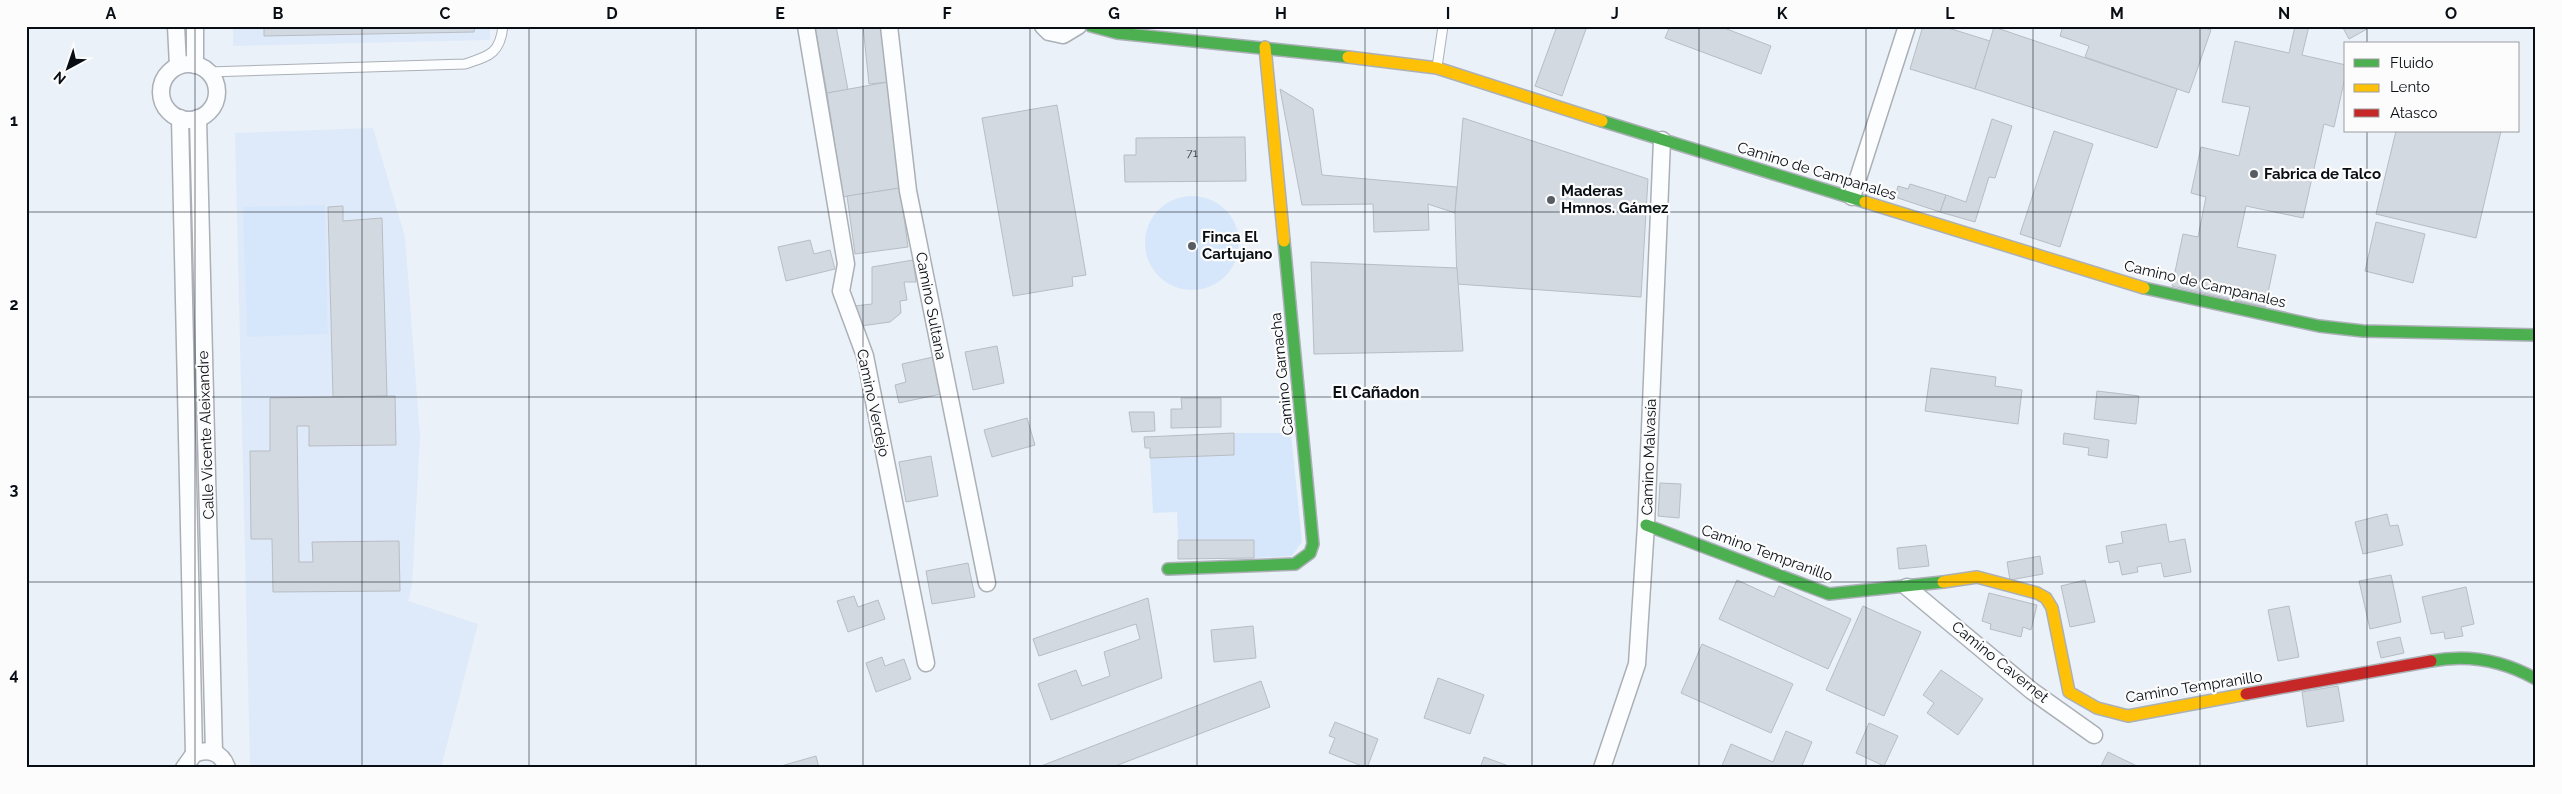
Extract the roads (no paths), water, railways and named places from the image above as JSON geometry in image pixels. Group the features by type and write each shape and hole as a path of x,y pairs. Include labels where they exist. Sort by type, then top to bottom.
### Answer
{"street":[{"path":"176,26 178,66"},
{"path":"194,26 202,68 216,86 217,96 208,112 198,118 180,118 167,109 161,93 166,76 178,66 188,64 202,68"},
{"name":"Camino Verdejo","path":"806,26 846,264 841,291 864,356 926,663"},
{"name":"Camino Sultana","path":"889,26 908,191 987,583"},
{"path":"1043,26 1049,32 1063,35 1078,26"},
{"name":"Camino de Campanales","path":"1092,26 1117,33 1265,47 1437,68 1662,140 2155,291 2319,326 2404,333 2536,335"},
{"path":"1852,197 1906,26"},
{"name":"Camino Garnacha","path":"1168,570 1295,564 1310,553 1314,544 1265,47"},
{"path":"180,118 189,761 207,751 214,752 220,756 227,768"},
{"name":"Calle Vicente Aleixandre","path":"198,118 214,752"},
{"name":"Camino Malvasía","path":"1604,767 1637,664 1646,525 1662,140"},
{"name":"Camino Tempranillo","path":"1646,525 1829,594 1907,587 1977,577 2037,593 2046,598 2052,608 2069,692 2077,699 2112,714 2128,716 2446,658 2495,660 2520,669 2536,679"},
{"name":"Camino Cavernet","path":"1907,587 2032,691 2094,735"}],"lane":[{"path":"202,68 465,64 488,57 501,40 503,26"},
{"path":"1437,68 1442,26"}],"place":[{"name":"Fabrica de Talco","path":"2254,174"},
{"name":"Maderas Hmnos. Gámez","path":"1551,200"},
{"name":"Finca El Cartujano","path":"1192,246"}],"district":[{"name":"El Cañadon","path":"1376,392"}]}
